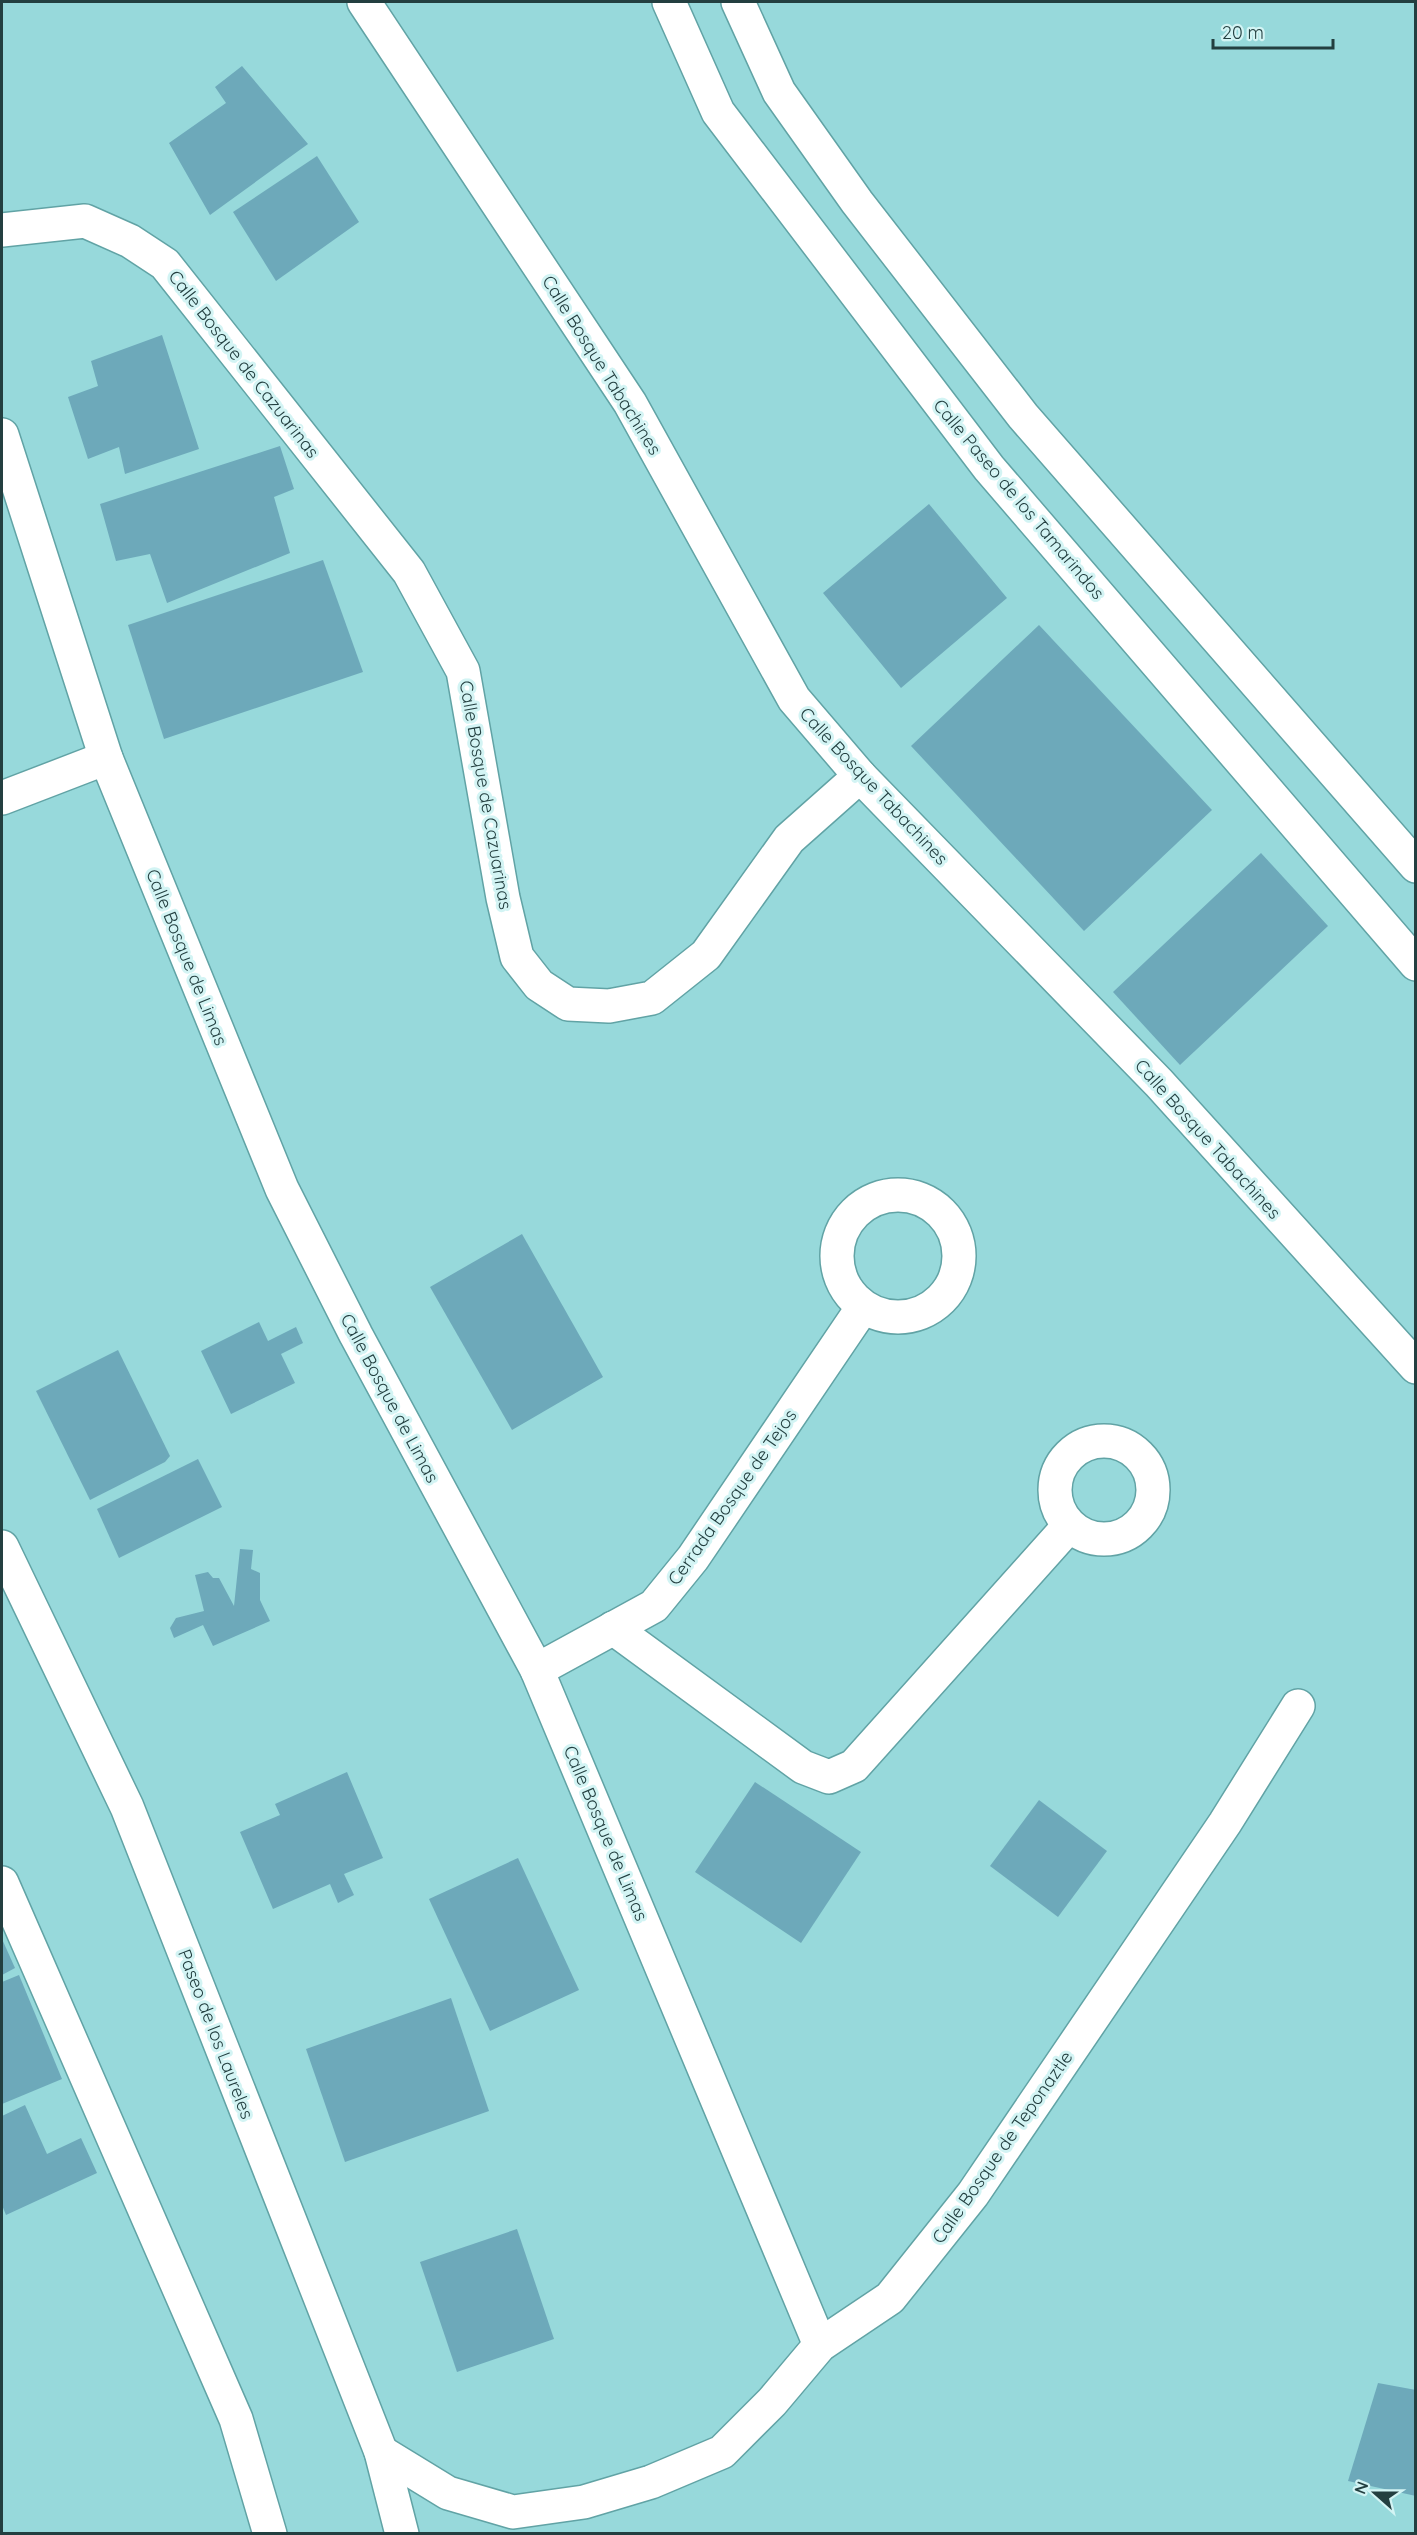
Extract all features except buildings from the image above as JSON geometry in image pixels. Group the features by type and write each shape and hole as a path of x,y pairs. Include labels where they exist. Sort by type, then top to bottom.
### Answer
{"street":[{"name":"Calle Bosque Tabachines","path":"364,2 630,403 794,699 860,776 1159,1083 1416,1367"},
{"name":"Calle Paseo de los Tamarindos","path":"669,2 718,112 989,468 1416,964"},
{"path":"738,2 779,92 858,202 1023,416 1416,866"},
{"name":"Calle Bosque de Cazuarinas","path":"2,230 85,221 130,241 165,264 409,572 463,671 503,898 517,957 539,985 568,1004 609,1006 652,998 706,955 789,839 860,776"},
{"name":"Calle Bosque de Limas","path":"2,435 106,758 282,1189 356,1335 537,1670 820,2345"},
{"path":"2,798 106,758"},
{"name":"Cerrada Bosque de Tejos","path":"537,1670 654,1606 693,1558 862,1307"},
{"path":"613,1628 803,1767 830,1777 854,1766 1069,1526"},
{"name":"Paseo de los Laureles","path":"2,1547 127,1807 381,2452 402,2534"},
{"name":"Calle Bosque de Teponaztle","path":"381,2452 448,2493 513,2512 584,2502 651,2482 722,2452 772,2402 820,2345 890,2298 973,2194 1225,1823 1298,1706"},
{"path":"2,1883 236,2419 270,2534"}]}
